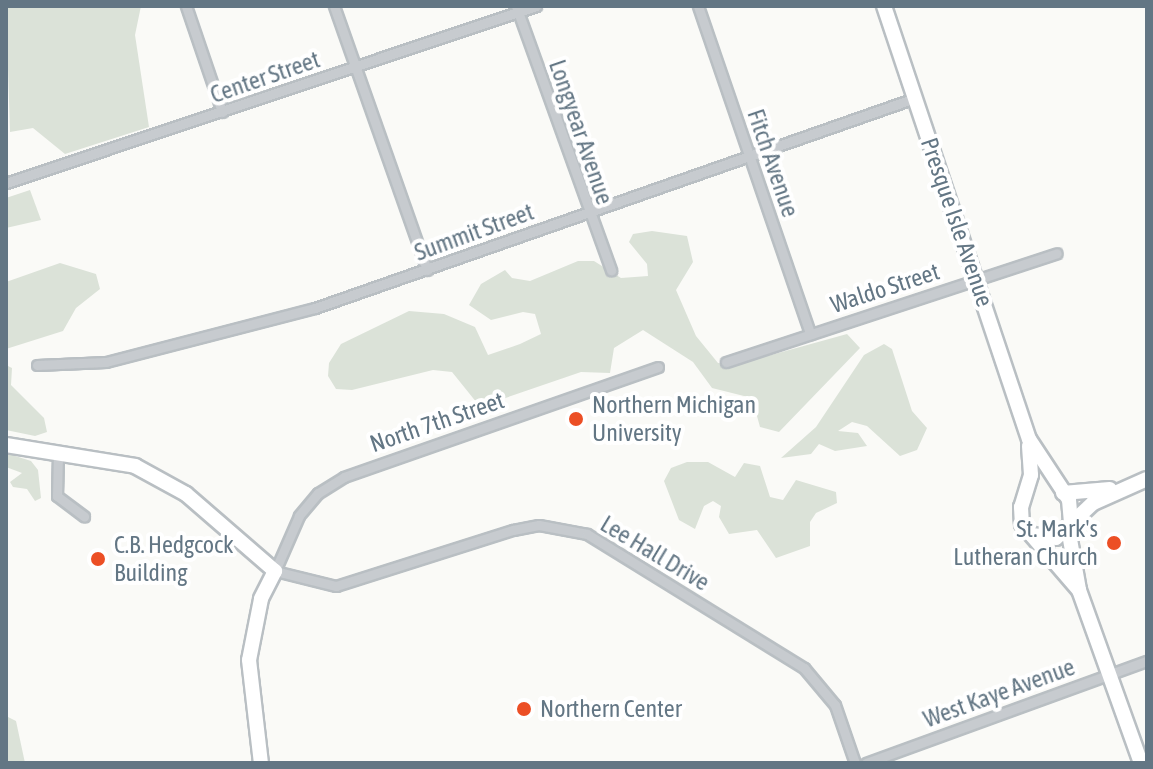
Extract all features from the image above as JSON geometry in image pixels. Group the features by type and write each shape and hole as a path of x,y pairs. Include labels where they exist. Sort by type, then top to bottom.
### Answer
{"main road":[{"name":"Presque Isle Avenue","path":"884,6 1029,439 1072,505 1070,525 1079,590 1141,763"},
{"name":"Presque Isle Avenue","path":"1029,439 1031,475 1020,518 1029,533 1079,590"},
{"path":"6,445 107,458 161,480 186,494 275,571 261,599 249,660 261,763"},
{"path":"1022,502 1040,488 1061,491 1123,487 1147,479"},
{"path":"1029,533 1050,539 1123,487"}],"street":[{"path":"186,6 222,112"},
{"path":"334,6 427,270"},
{"name":"Center Street","path":"6,183 355,68 517,9 536,6"},
{"name":"Fitch Avenue","path":"698,6 810,334"},
{"name":"Longyear Avenue","path":"517,9 587,213 611,270"},
{"name":"Summit Street","path":"37,365 107,362 212,336 427,270 915,98"},
{"name":"Waldo Street","path":"726,362 1057,253"},
{"name":"North 7th Street","path":"275,571 299,516 318,493 344,477 658,367"},
{"path":"58,453 57,496 84,516"},
{"name":"Lee Hall Drive","path":"275,571 336,586 513,530 539,525 587,534 804,668 835,705 855,763"},
{"name":"West Kaye Avenue","path":"866,763 1147,661"}],"shaded area":[{"path":"6,6 141,6 135,35 149,127 65,154 33,128 10,132"},
{"path":"30,190 41,220 6,228 6,198"},
{"path":"652,231 687,236 693,262 676,290 696,336 718,363 739,364 847,334 860,348 779,432 760,427 752,398 712,388 693,362 643,330 614,348 610,373 581,372 488,404 477,403 452,372 433,370 352,390 336,389 328,376 329,363 341,344 409,311 444,314 475,327 488,355 520,344 541,334 535,314 523,312 491,320 469,305 481,284 505,270 512,278 530,281 578,261 594,261 621,278 648,276 647,264 629,242 633,234"},
{"path":"60,263 96,274 100,289 76,308 63,331 6,349 6,282"},
{"path":"884,344 892,349 912,411 927,428 917,450 900,456 867,426 852,422 838,431 858,433 867,446 835,451 819,444 811,454 781,458 816,427 864,355"},
{"path":"6,365 12,368 11,385 44,418 47,432 35,436 6,430"},
{"path":"6,453 31,461 38,470 41,498 35,501 27,489 13,487 10,482 22,473 6,467"},
{"path":"687,462 708,462 735,477 744,463 760,466 770,497 783,500 796,480 836,492 837,503 816,513 810,522 810,546 776,558 757,530 729,534 719,517 721,506 713,501 704,506 695,529 679,520 664,481 671,468"},
{"path":"6,716 16,721 25,763 6,763"}],"place":[{"name":"Northern Michigan University","path":"576,419"},
{"name":"St. Mark's Lutheran Church","path":"1114,543"},
{"name":"C.B. Hedgcock Building","path":"98,559"},
{"name":"Northern Center","path":"524,709"}]}
